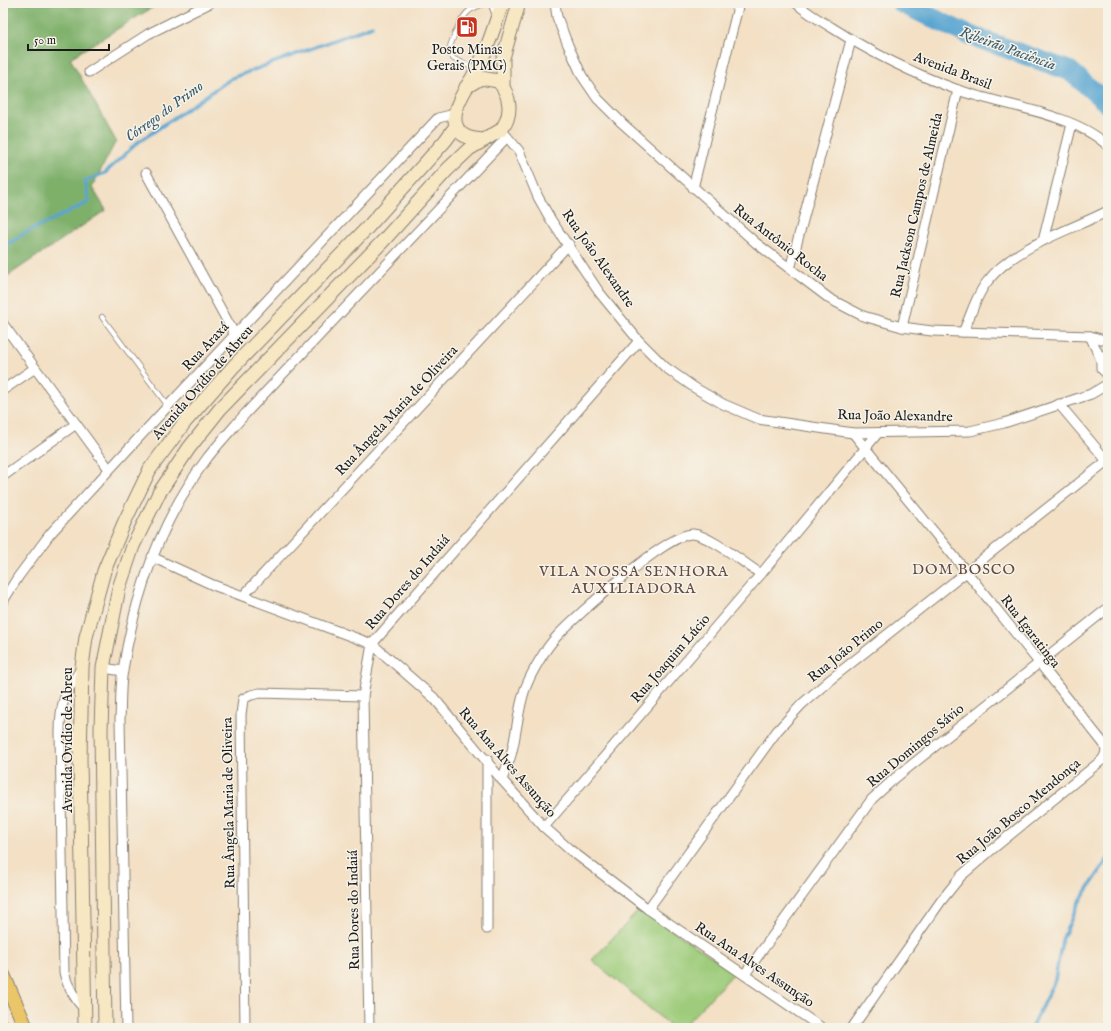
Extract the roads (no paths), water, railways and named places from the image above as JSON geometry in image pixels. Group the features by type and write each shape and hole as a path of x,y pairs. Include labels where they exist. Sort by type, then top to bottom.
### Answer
{"main road":[{"path":"484,140 466,138 455,120 466,87 477,69 502,3"},
{"path":"503,86 503,58 520,3"},
{"path":"105,1028 101,729 103,668 119,588 133,546 159,493 189,448 220,409 383,242 447,170 469,149 484,140 504,134 510,110 508,94 503,86 498,81 481,78 466,87"},
{"name":"Avenida Ovídio de Abreu","path":"85,1028 80,716 82,667 86,637 104,571 124,523 150,469 184,422 233,368 368,227 445,141 455,120"},
{"path":"82,799 102,800"},
{"path":"3,975 26,1028"}],"street":[{"path":"89,72 148,34 210,3"},
{"path":"493,3 498,16"},
{"name":"Rua Antônio Rocha","path":"555,3 557,17 568,45 582,76 597,98 693,188 790,270 830,299 863,316 902,327 932,331 1090,336 1108,341"},
{"path":"693,188 739,3"},
{"name":"Avenida Brasil","path":"796,3 804,11 851,40 907,69 958,90 1072,124 1103,141 1108,146"},
{"path":"790,270 851,40"},
{"name":"Rua Jackson Campos de Almeida","path":"902,327 958,90"},
{"name":"Rua Araxá","path":"3,601 18,576 50,534 438,118 455,120"},
{"path":"1043,241 1072,124"},
{"path":"126,1028 120,719 123,671 140,589 152,557 180,501 208,458 246,413 504,134"},
{"name":"Rua João Alexandre","path":"504,134 519,150 538,197 600,292 639,341 665,367 695,388 723,404 758,419 788,425 853,433 970,431 1004,423 1091,394 1108,384"},
{"path":"146,173 235,335"},
{"path":"964,332 985,283 997,269 1014,256 1108,211"},
{"name":"Rua Ângela Maria de Oliveira","path":"243,596 569,244"},
{"path":"3,324 109,469"},
{"path":"1090,336 1101,360 1101,368 1108,375"},
{"name":"Rua Dores do Indaiá","path":"369,1028 363,696 372,644 639,341"},
{"path":"1101,360 1108,352"},
{"path":"3,390 35,368"},
{"path":"1059,404 1107,460"},
{"path":"3,476 76,424"},
{"name":"Rua Igaratinga","path":"853,433 966,570 1104,744 1106,755"},
{"name":"Rua Joaquim Lúcio","path":"544,827 761,574 878,433"},
{"name":"Rua João Primo","path":"648,909 777,731 802,704 966,570 1107,460"},
{"path":"502,780 512,752 525,688 539,663 558,636 585,610 659,549 685,534 693,534 714,544 761,574"},
{"name":"Rua Ana Alves Assunção","path":"152,557 213,585 372,644 434,698 487,759 502,780 544,827 569,849 648,909 822,1028"},
{"name":"Rua Domingos Sávio","path":"745,974 872,799 894,779 1038,662 1108,608"},
{"path":"82,667 67,690 62,703 60,733 64,973 67,986 75,999 85,1010"},
{"path":"103,668 123,671"},
{"name":"Rua Ângela Maria de Oliveira","path":"245,1028 241,715 244,699 251,695 260,693 363,696"},
{"name":"Rua João Bosco Mendonça","path":"852,1028 941,901 961,876 1102,760 1106,755"},
{"path":"487,759 487,929"}],"lane":[{"path":"477,69 454,59 449,54 449,48 465,15 487,3"},
{"path":"102,317 168,406"}],"waterway":[{"name":"Ribeirão Paciência","path":"901,3 966,34 1070,71 1108,104"},
{"name":"Córrego do Primo","path":"3,247 23,234 89,202 85,181 105,173 137,143 232,78 372,26"},
{"path":"1031,1028 1055,980 1062,940 1078,904 1108,859"}],"place":[{"name":"Posto Minas Gerais (PMG)","path":"467,27"}],"district":[{"name":"DOM BOSCO","path":"964,569"},
{"name":"VILA NOSSA SENHORA AUXILIADORA","path":"634,580"}]}
